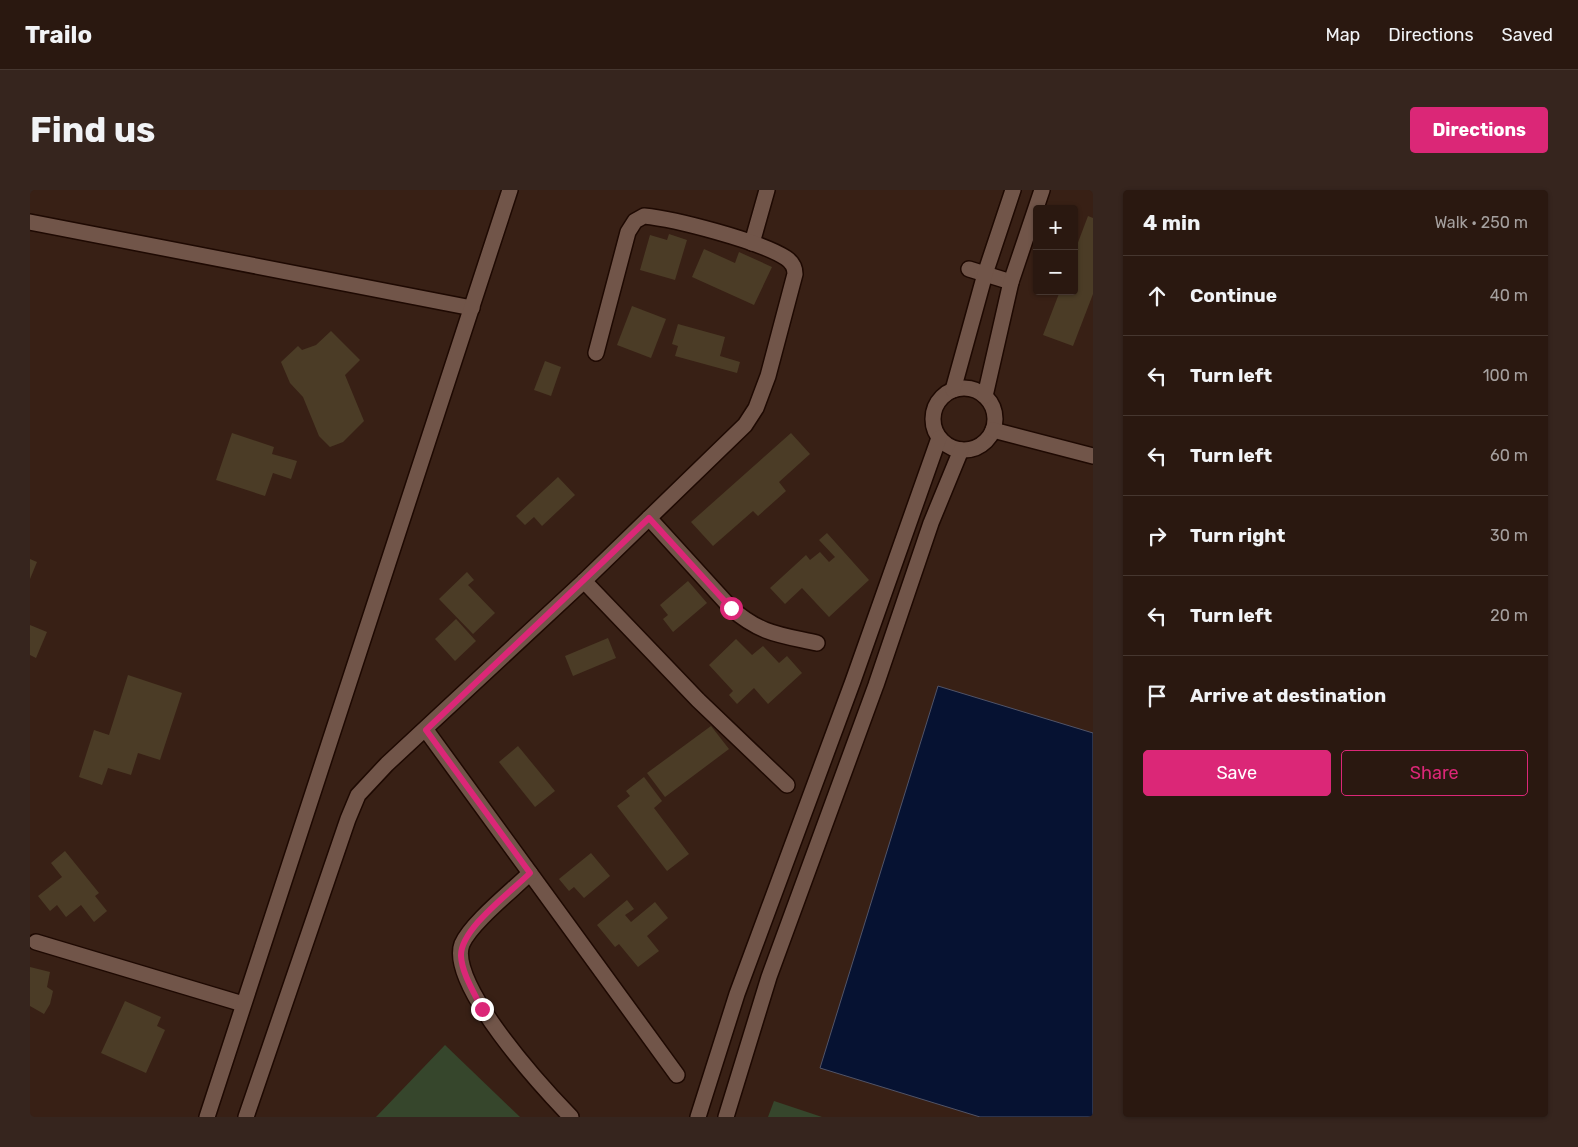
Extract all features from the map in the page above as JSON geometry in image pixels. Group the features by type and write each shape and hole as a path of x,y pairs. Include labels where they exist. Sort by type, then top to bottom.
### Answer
{"street":[{"path":"207,1117 510,190"},
{"path":"752,243 766,190"},
{"path":"953,390 985,274 1013,190"},
{"path":"985,396 1010,282 1042,190"},
{"path":"246,1117 353,805 370,780 426,730 584,581 731,440 749,420 756,408 768,376 796,274 794,267 787,259 752,243 654,217 644,216 639,218 631,226 626,238 596,353"},
{"path":"30,222 472,308"},
{"path":"969,269 1010,282"},
{"path":"970,389 985,396 994,412 993,430 980,446 961,450 945,444 935,429 935,411 938,402 953,390 970,389"},
{"path":"993,430 1093,456"},
{"path":"698,1117 737,994 940,438"},
{"path":"726,1117 769,977 876,685 930,523 961,450"},
{"path":"649,518 731,608 746,621 771,633 817,643"},
{"path":"584,581 698,700 787,785"},
{"path":"426,730 677,1075"},
{"path":"530,873 469,932 462,946 461,958 482,1009 532,1077 571,1117"},
{"path":"36,942 244,1004"}],"green space":[{"path":"445,1045 520,1117 376,1117"},
{"path":"774,1101 822,1117 768,1117"}],"water":[{"path":"938,686 1093,733 1093,1117 980,1117 820,1068"}],"building":[{"path":"1088,216 1093,218 1093,294 1073,346 1043,335 1058,295 1078,295 1078,242"},
{"path":"669,234 687,240 675,280 640,270 650,235 667,240"},
{"path":"704,249 735,263 739,252 772,267 754,305 692,277"},
{"path":"632,306 666,319 651,358 617,345"},
{"path":"678,324 725,337 720,356 740,362 737,373 675,356 678,346 672,344"},
{"path":"331,331 360,360 345,375 364,421 343,442 330,447 319,436 303,397 290,383 281,362 298,346 302,350 316,345"},
{"path":"545,361 561,367 551,396 534,390"},
{"path":"232,433 274,447 272,454 297,461 291,479 273,473 265,496 216,480"},
{"path":"791,433 810,454 779,482 786,491 758,516 753,511 713,546 691,522"},
{"path":"558,477 575,495 542,526 534,517 525,525 516,516"},
{"path":"827,533 869,580 829,617 802,588 785,604 770,588 806,555 810,560 820,552 829,562 835,557 819,540"},
{"path":"30,559 37,562 30,579"},
{"path":"467,572 474,580 468,585 495,613 473,634 439,599"},
{"path":"688,581 707,603 673,632 663,619 668,615 660,605"},
{"path":"456,619 476,641 455,661 435,639"},
{"path":"30,625 47,632 36,658 30,655"},
{"path":"608,638 616,658 573,676 565,656"},
{"path":"736,639 752,655 763,646 779,663 787,656 802,673 768,704 754,688 737,704 729,695 733,691 709,665"},
{"path":"128,675 182,693 160,760 138,753 131,775 108,768 102,785 79,777 94,730 109,735"},
{"path":"711,726 729,749 665,797 647,773"},
{"path":"518,746 555,791 535,807 499,762"},
{"path":"644,777 662,801 654,808 689,854 667,871 617,806 630,796 626,791"},
{"path":"65,851 99,893 95,896 107,911 94,922 81,905 66,917 57,905 50,911 38,896 62,877 51,863"},
{"path":"591,853 610,876 584,898 574,887 569,891 559,879"},
{"path":"627,900 634,909 625,915 631,922 655,902 668,918 647,936 659,951 638,967 619,944 615,947 597,925"},
{"path":"30,967 50,972 47,987 53,991 50,1004 44,1014 30,1006"},
{"path":"125,1001 161,1017 157,1026 165,1030 146,1073 101,1053"}],"route":[{"path":"482,1009 464,969 461,958 462,946 469,932 530,873 426,730 649,518 731,608"}]}
